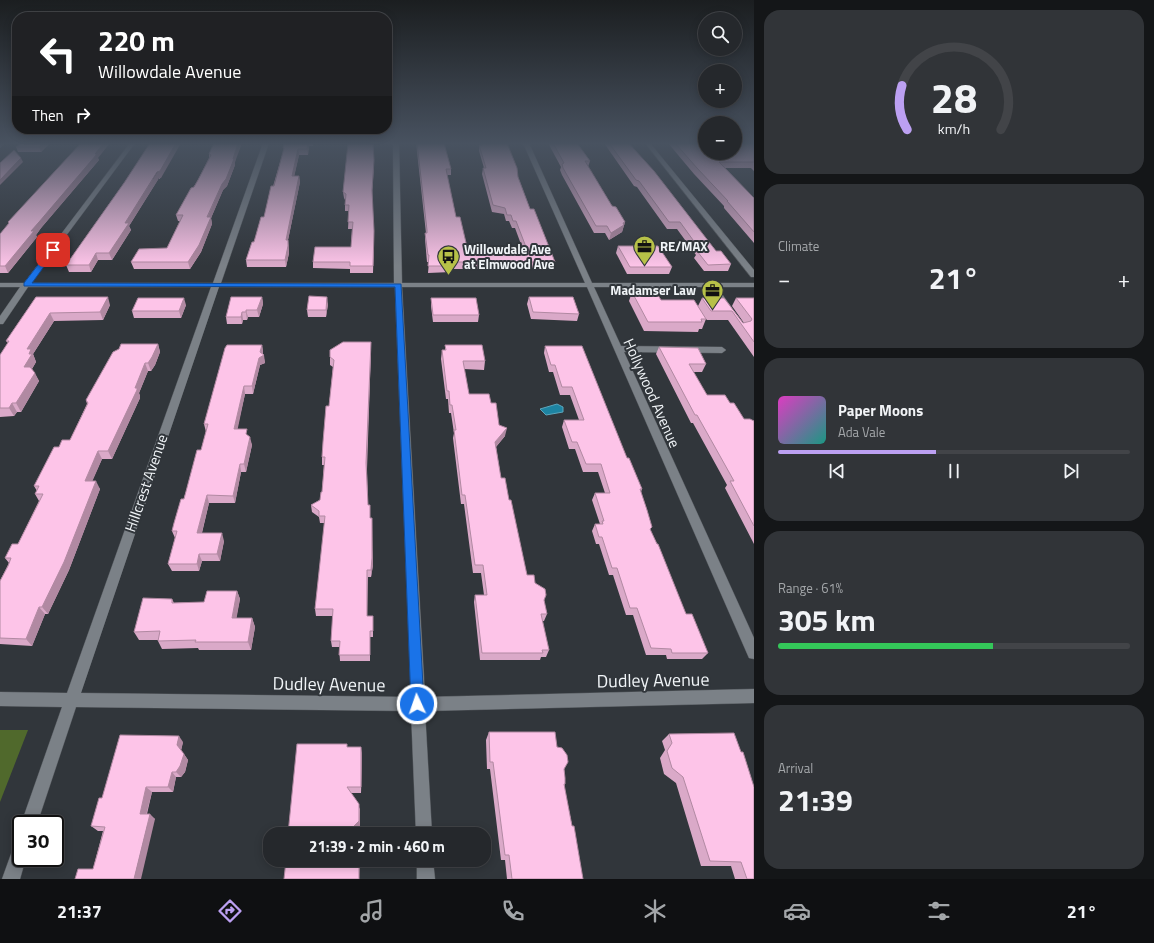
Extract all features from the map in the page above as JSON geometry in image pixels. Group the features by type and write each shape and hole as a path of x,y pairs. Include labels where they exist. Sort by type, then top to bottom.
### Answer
{"street":[{"path":"0,322 102,184"},
{"name":"Hillcrest Avenue","path":"32,815 252,184"},
{"path":"397,184 399,285 424,827"},
{"name":"Hollywood Avenue","path":"544,184 754,653"},
{"path":"680,184 754,275"},
{"path":"711,284 734,317"},
{"path":"0,285 754,285"},
{"path":"617,349 722,350"},
{"name":"Dudley Avenue","path":"0,699 417,704 754,696"},
{"path":"11,879 15,867"},
{"path":"425,867 426,879"}],"green space":[{"path":"0,730 28,730 0,802"}],"water":[{"path":"557,404 563,407 563,412 546,415 540,409"}],"building":[{"path":"43,184 71,184 31,231 34,231 5,266 0,266 0,234 9,223 8,222"},
{"path":"123,184 149,184 125,223 129,223 109,253 96,253 89,265 66,265"},
{"path":"196,184 222,184 207,217 211,217 199,245 188,262 131,262 139,249 167,248 183,215 176,215 191,188"},
{"path":"275,184 297,184 286,240 288,240 288,246 285,260 246,260 252,242 254,242 261,217 264,217 271,186 274,186"},
{"path":"344,184 372,184 374,231 373,266 350,266 350,262 313,262 315,247 351,247 353,222 348,222 349,205 345,205 346,194 343,192"},
{"path":"422,184 449,184 456,217 460,217 467,247 526,247 516,221 513,221 511,215 507,215 505,208 493,205 487,184 521,184 530,209 534,209 555,262 452,262 452,266 428,266 429,255 425,233 427,233"},
{"path":"572,184 599,184 612,206 616,207 625,222 623,223 624,225 611,233 607,226 596,226"},
{"path":"641,184 664,184 716,251 721,251 731,264 708,265 697,251 701,251 680,222 669,222"},
{"path":"712,184 740,184 754,198 754,232"},
{"path":"618,246 658,246 672,267 630,267"},
{"path":"632,292 656,292 661,300 694,300 706,319 701,319 702,322 648,322"},
{"path":"309,296 327,297 326,310 307,310"},
{"path":"36,297 108,297 100,312 50,313 27,349 31,349 29,354 32,354 24,367 30,367 35,373 16,403 12,403 9,408 0,408 0,355 9,341 6,341"},
{"path":"231,297 262,297 257,310 246,310 246,312 242,312 241,317 226,317"},
{"path":"529,297 573,297 579,314 533,312"},
{"path":"138,298 184,298 179,311 132,311"},
{"path":"431,298 476,298 479,315 433,315"},
{"path":"702,298 724,298 743,323 751,321 752,319 736,298 754,298 754,342 732,311 711,311"},
{"path":"343,342 371,342 366,463 368,505 370,505 370,518 372,518 371,570 367,570 367,616 373,616 373,631 370,631 370,655 339,655 340,641 331,641 333,609 315,609 325,516 319,516 319,511 311,505 320,500 322,492 325,457 322,457 326,406 329,406 334,360 330,357 330,350"},
{"path":"121,344 158,344 148,363 145,363 135,388 137,388 137,390 108,451 98,451 85,481 96,481 64,562 42,607 39,607 26,639 0,638 0,581 11,558 5,558 12,544 18,544 43,494 35,494 39,486 34,486 54,447 59,447 62,440 70,440 88,403 86,400 113,352 119,349"},
{"path":"227,345 262,345 260,352 264,355 259,358 252,386 244,386 234,429 247,429 246,434 250,437 244,464 240,464 233,496 207,495 197,533 222,533 217,554 199,554 197,564 168,564 177,531 172,531 174,523 181,499 184,499 197,450 201,450 208,424 204,424"},
{"path":"445,345 482,345 485,361 463,361 469,394 489,394 491,403 496,403 499,425 507,428 495,442 501,478 505,478 509,500 511,500 527,575 534,575 535,583 545,589 546,595 544,600 547,614 541,614 549,650 542,650 543,653 482,653 475,595 487,595 483,565 475,565 465,495 462,495 454,430 456,430 452,405 450,405 449,391 447,391 442,350 446,350"},
{"path":"545,346 582,346 627,458 629,458 642,489 640,489 652,527 650,529 658,544 686,614 692,614 708,653 672,653 671,649 651,648 637,608 630,608 617,568 612,568 602,537 599,537 595,524 603,524 602,521 604,521 595,493 610,493 601,464 586,464 577,442 572,442 564,420 584,420 572,387 562,387 555,365 551,365"},
{"path":"659,347 698,348 706,364 689,364 707,395 725,395 730,403 734,403 744,419 754,421 754,526 730,481 734,481 697,415 695,415"},
{"path":"207,591 237,591 232,618 252,618 248,642 195,642 196,640 158,641 160,631 134,632 143,598 172,599 172,603 204,602"},
{"path":"489,732 555,732 557,747 562,748 567,755 568,762 564,769 564,784 572,826 574,826 583,879 512,879 509,855 505,855 493,762 490,762"},
{"path":"734,733 741,752 743,752 754,787 754,879 747,879 741,862 710,861 683,777 672,768 667,751 672,743 669,734"},
{"path":"120,735 179,736 177,745 184,754 180,766 176,772 172,772 168,787 146,787 140,814 150,814 134,879 75,879 78,869 93,869 105,827 91,826 99,798 102,798"},
{"path":"297,744 347,744 347,747 361,747 361,787 347,787 359,804 359,821 354,827 289,827"},
{"path":"285,867 359,867 359,879 284,879"}],"place":[{"name":"RE/MAX","path":"645,266"},
{"name":"Willowdale Ave at Elmwood Ave","path":"449,276"},
{"name":"Madamser Law","path":"712,310"}],"route":[{"path":"53,250 27,285 399,285 417,704"}]}
